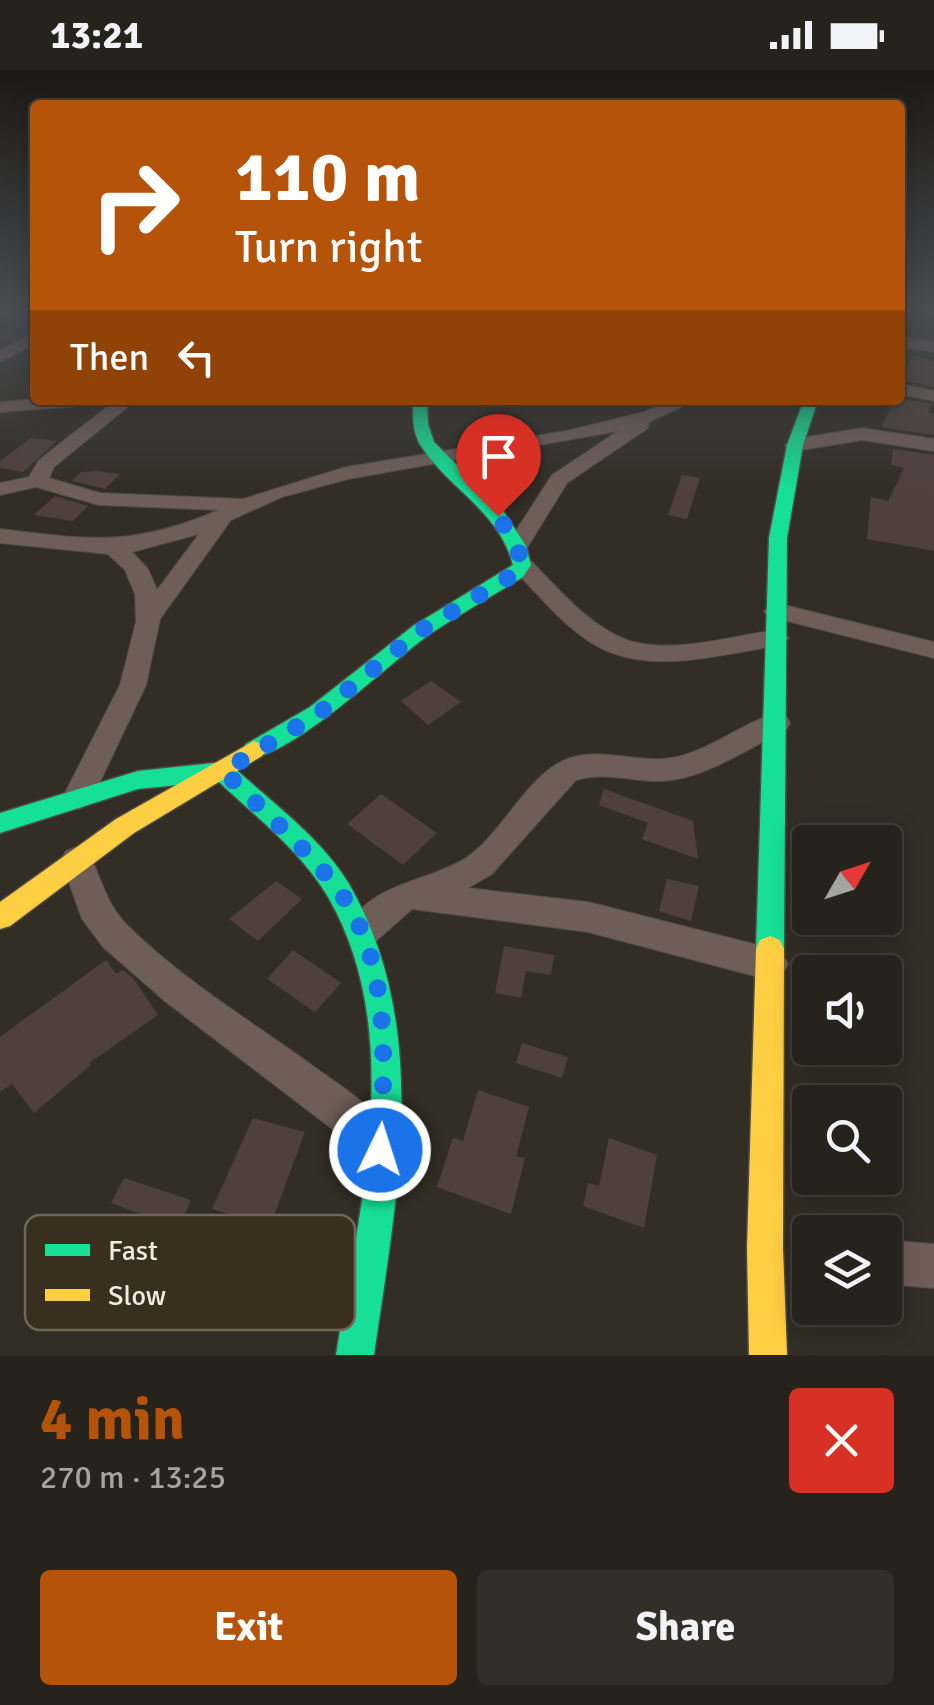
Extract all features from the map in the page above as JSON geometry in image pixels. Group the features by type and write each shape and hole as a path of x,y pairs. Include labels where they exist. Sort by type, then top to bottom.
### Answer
{"main road":[{"path":"0,918 125,826 318,714 420,631 516,573 519,556 498,516 422,436 420,405"},
{"path":"768,1355 766,1248 778,538 796,445 809,405"},
{"path":"0,823 156,776 188,770 224,771 338,889 362,932 380,1008 385,1077 355,1355"}],"street":[{"path":"905,390 932,395"},
{"path":"0,407 30,405"},
{"path":"37,481 46,464 121,405"},
{"path":"677,405 653,416 559,479 519,556 585,623 618,646 662,651 776,638"},
{"path":"0,536 114,547 185,532 288,489 436,453 590,430 653,416"},
{"path":"796,445 862,434 934,445"},
{"path":"0,489 37,481 98,499 251,504"},
{"path":"148,618 224,516"},
{"path":"78,798 144,652 148,618 145,592 136,569 114,547"},
{"path":"776,611 934,650"},
{"path":"362,932 389,904 481,865 566,772 594,764 662,770 685,766 776,723"},
{"path":"77,860 94,909 115,936 179,990 346,1114 380,1150"},
{"path":"405,895 588,917 770,964"},
{"path":"766,1248 792,1252"},
{"path":"902,1263 934,1266"}],"building":[{"path":"905,372 934,372 934,387 905,381"},
{"path":"905,399 932,404 928,413 934,414 934,435 881,427 892,405 905,405"},
{"path":"31,438 57,441 23,472 0,468 0,461"},
{"path":"893,449 934,455 934,551 867,539 871,497 888,501 904,468 891,465"},
{"path":"81,472 120,474 105,489 72,481"},
{"path":"682,475 700,478 687,519 668,515"},
{"path":"55,496 88,506 73,521 34,515"},
{"path":"431,681 461,702 428,725 401,701"},
{"path":"604,789 693,821 698,859 642,839 648,823 599,805"},
{"path":"381,794 437,833 403,865 347,824"},
{"path":"667,879 699,886 691,921 659,911"},
{"path":"276,881 302,899 258,941 229,919"},
{"path":"504,946 554,955 551,975 526,971 521,998 495,993"},
{"path":"293,950 341,983 315,1012 267,979"},
{"path":"106,960 116,974 123,970 133,978 158,1015 89,1063 34,1113 12,1084 0,1092 0,1037"},
{"path":"522,1043 568,1057 562,1078 516,1063"},
{"path":"478,1090 529,1107 516,1156 525,1158 511,1214 437,1187 453,1138 463,1141"},
{"path":"253,1118 305,1132 274,1215 232,1215 212,1209"},
{"path":"609,1138 657,1155 644,1228 583,1206 588,1183 599,1186"},
{"path":"124,1178 191,1200 185,1215 144,1215 111,1203"}],"traffic: fast":[{"path":"254,750 318,713 420,631 516,573 522,565 517,546 498,516 427,444 420,424 420,405"},
{"path":"770,949 778,538 795,445 809,405"},
{"path":"0,823 138,780 223,771 300,843 339,892 364,945 379,1001 385,1060 380,1180 355,1355"}],"traffic: slow":[{"path":"0,917 125,826 254,750"},
{"path":"768,1355 765,1248 770,949"}],"route":[{"path":"380,1150 385,1077 380,1008 374,968 362,932 338,889 224,771 318,714 420,631 516,573 522,565 517,546 498,516"}]}
